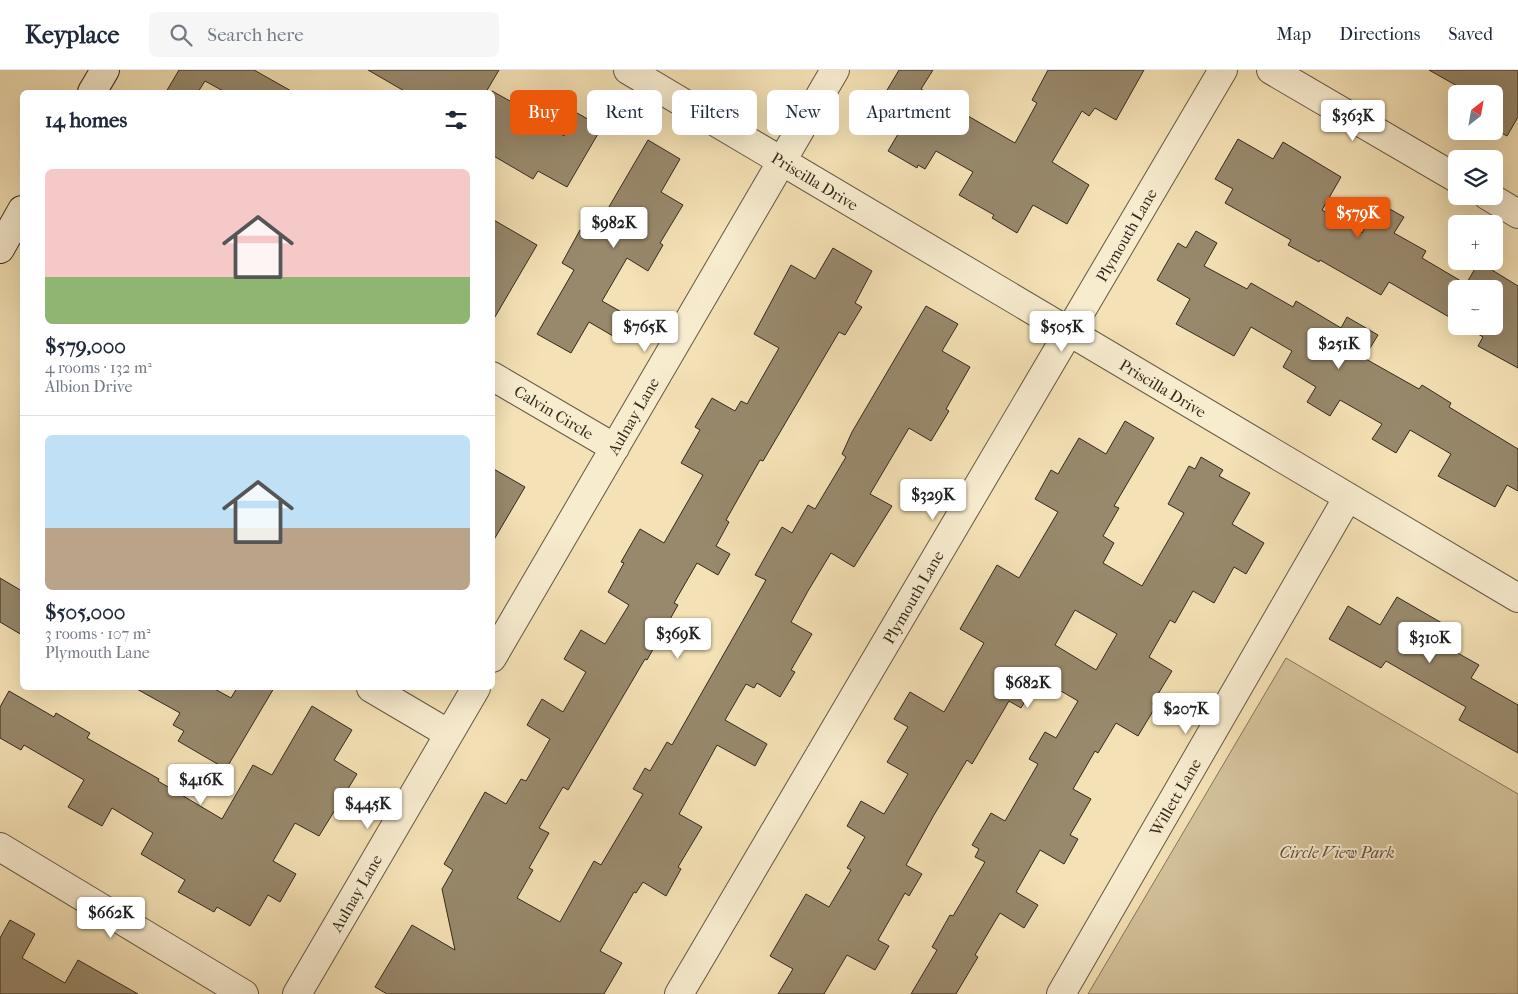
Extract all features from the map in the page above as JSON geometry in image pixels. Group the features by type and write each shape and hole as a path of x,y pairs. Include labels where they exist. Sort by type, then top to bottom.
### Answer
{"street":[{"path":"93,90 105,70"},
{"name":"Priscilla Drive","path":"628,70 1518,598"},
{"name":"Aulnay Lane","path":"495,653 834,70"},
{"name":"Plymouth Lane","path":"679,994 1223,70"},
{"path":"1271,70 1448,173"},
{"path":"1503,205 1518,214"},
{"path":"0,248 20,213"},
{"name":"Calvin Circle","path":"495,378 615,448"},
{"name":"Willett Lane","path":"1061,994 1348,497"},
{"path":"374,690 449,734"},
{"name":"Aulnay Lane","path":"297,994 475,690"},
{"path":"0,847 244,994"}],"green space":[{"name":"Circle View Park","path":"1286,658 1518,794 1518,994 1088,994"}],"building":[{"path":"179,70 254,70 289,90 221,90 205,81 199,90 167,90"},
{"path":"368,70 499,70 487,90 403,90"},
{"path":"899,70 933,70 921,89 923,90 887,90"},
{"path":"1048,70 1144,70 1116,120 1095,108 1089,116 1082,111 1052,162 1089,185 1067,224 1033,205 1017,233 992,218 994,215 959,195 973,172 936,151 925,169 918,165 917,168 888,151 897,135 969,135 969,117 1015,143 1037,103 1032,100"},
{"path":"1429,70 1518,70 1518,117 1507,136 1503,134 1503,85 1455,85"},
{"path":"495,93 510,101 510,135 577,135 577,113 587,119 587,135 597,135 567,187 538,171 533,179 495,157"},
{"path":"1238,139 1273,159 1283,142 1341,177 1322,210 1362,233 1379,203 1404,217 1394,233 1426,251 1422,258 1459,280 1448,280 1448,316 1389,282 1381,295 1320,260 1319,262 1288,245 1291,240 1225,203 1233,189 1215,179"},
{"path":"648,140 680,159 661,192 683,205 660,243 663,245 648,271 627,258 602,301 625,314 613,336 589,322 571,353 537,334 574,270 562,263 580,230 589,235 603,210 606,212"},
{"path":"495,221 537,245 495,317"},
{"path":"1196,231 1217,243 1204,266 1247,289 1251,283 1293,307 1296,301 1341,328 1347,317 1378,335 1364,358 1419,389 1422,385 1451,403 1449,407 1518,449 1518,491 1507,485 1495,507 1438,476 1451,454 1410,430 1396,453 1372,439 1382,424 1340,400 1330,416 1307,402 1316,387 1283,367 1292,351 1251,327 1234,356 1176,324 1190,299 1157,280 1178,243 1186,248"},
{"path":"833,248 872,271 855,303 862,307 845,335 839,332 763,461 760,460 726,520 729,522 716,546 730,554 718,575 697,563 674,603 678,605 647,660 645,659 568,790 563,787 539,828 549,833 529,868 533,870 517,898 560,922 594,861 601,865 643,794 633,789 645,768 650,771 667,742 672,745 766,580 755,575 782,527 792,533 808,505 815,509 846,457 842,454 852,432 926,306 958,324 942,351 970,367 946,409 949,411 931,441 909,428 870,494 892,506 854,567 831,553 808,591 791,622 812,634 791,670 795,672 780,697 757,683 754,688 746,684 725,720 767,744 755,766 717,745 679,814 702,827 678,867 681,869 666,896 643,882 636,893 634,892 600,951 622,963 604,994 387,994 375,987 412,925 455,950 442,889 453,870 444,864 485,792 506,804 521,779 526,781 550,739 527,725 542,699 563,712 586,672 564,659 581,630 605,644 629,605 608,592 624,563 621,562 640,529 664,543 703,475 681,463 700,430 695,427 712,398 735,411 741,401 747,404 779,348 754,334 791,265 815,279"},
{"path":"1474,270 1492,270 1518,286 1518,368 1478,346 1483,337 1480,335 1503,335 1503,280 1468,280"},
{"path":"1125,421 1154,438 1114,506 1119,508 1103,536 1114,543 1103,563 1142,586 1184,513 1168,504 1189,466 1195,469 1201,457 1223,470 1219,476 1250,493 1232,524 1264,543 1246,574 1234,567 1214,603 1193,591 1175,623 1170,620 1149,657 1172,671 1152,704 1156,706 1138,736 1116,723 1098,753 1095,751 1073,789 1091,799 1070,835 1078,839 1064,864 1040,850 1016,892 1038,905 1024,928 1000,913 975,955 978,957 956,994 911,994 937,950 932,947 950,915 953,916 985,862 975,857 979,849 972,845 991,813 1005,821 1038,764 1029,759 1045,732 1056,738 1078,701 1039,678 1021,708 1009,701 972,764 967,760 934,815 906,865 922,874 909,896 905,893 878,940 889,946 875,970 847,955 824,994 778,994 793,969 770,956 806,894 829,907 851,870 847,868 865,837 847,826 861,801 884,814 908,774 887,762 908,727 894,719 910,692 944,712 984,643 960,629 997,565 1019,578 1058,512 1035,499 1051,470 1058,474 1079,438 1106,454","holes":["1075,610 1117,634 1096,670 1055,645"]},
{"path":"495,470 525,487 495,538"},
{"path":"0,578 20,590 20,634 0,622"},
{"path":"1397,597 1454,630 1445,646 1479,665 1471,678 1518,705 1518,753 1459,720 1466,707 1386,661 1381,668 1329,639 1348,606 1380,625"},
{"path":"139,690 217,690 231,698 236,690 273,690 226,769 178,741 184,731 173,725 180,713"},
{"path":"9,691 54,717 56,713 90,733 87,738 159,779 158,781 222,819 253,765 272,775 312,706 352,730 334,760 357,774 319,836 295,823 273,861 296,874 280,902 268,895 250,926 217,907 214,912 178,892 185,880 141,854 153,833 112,808 102,826 68,807 84,780 24,745 21,750 0,738 0,707"},
{"path":"10,920 35,934 22,958 65,983 78,960 138,994 0,994 0,938"}]}
